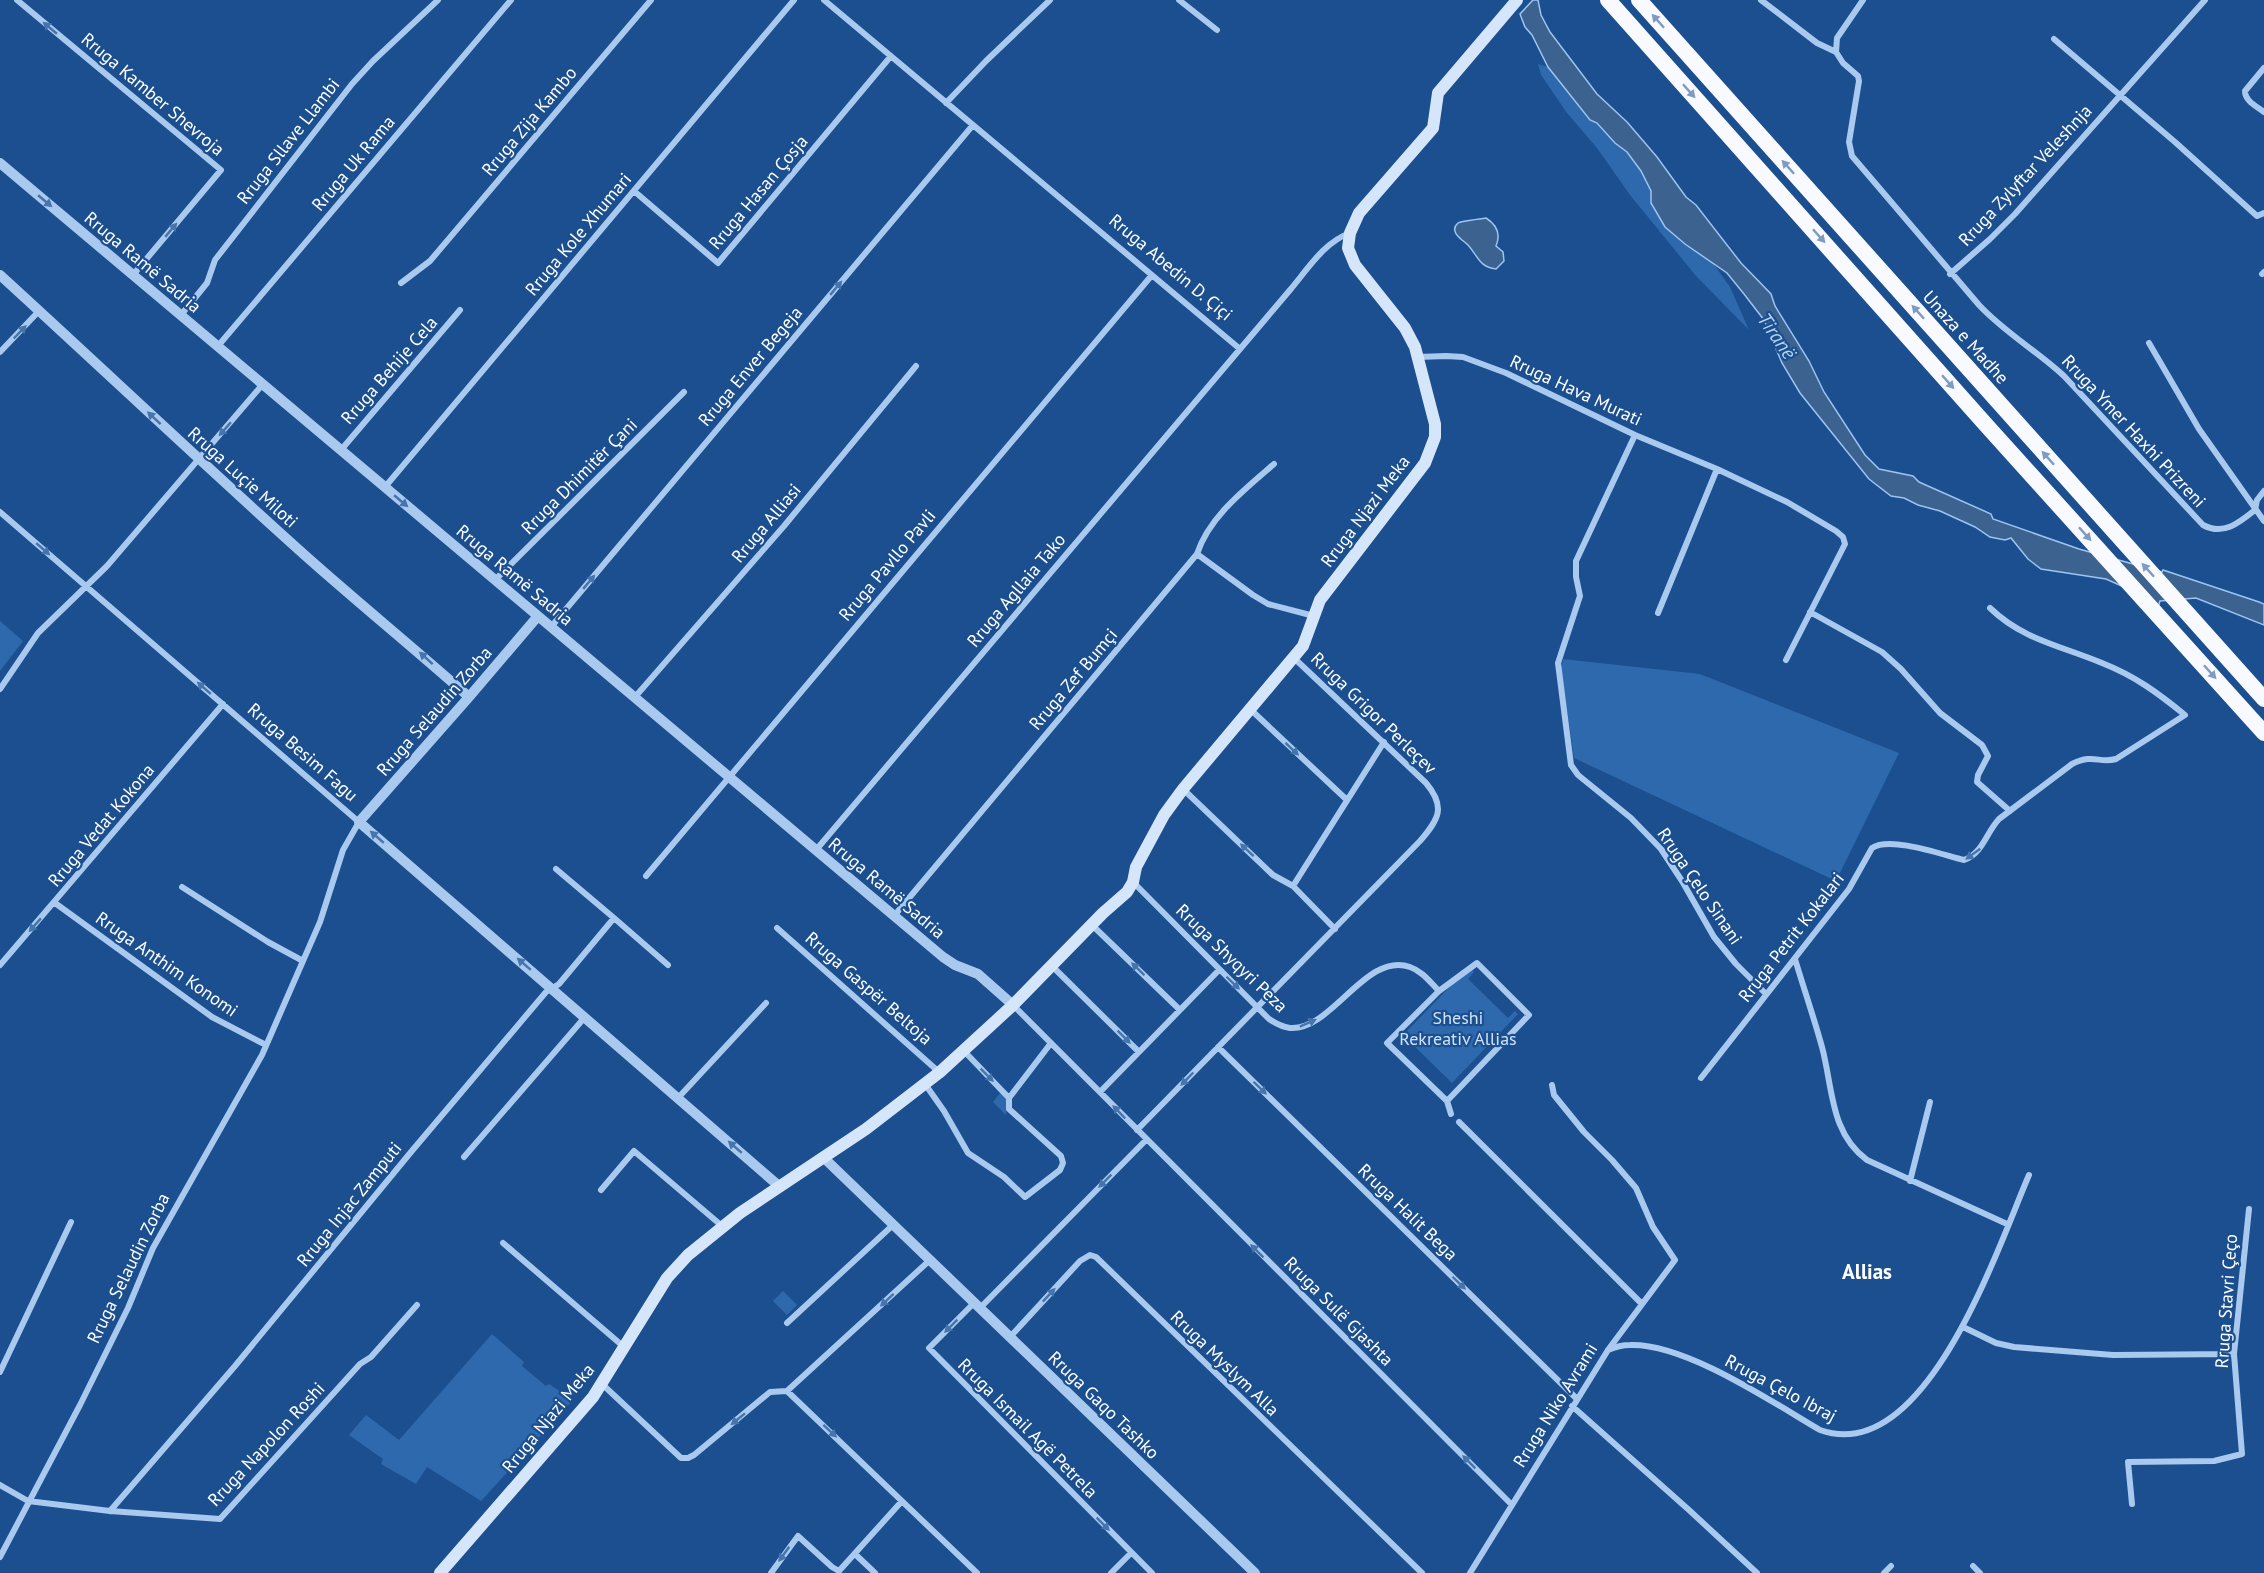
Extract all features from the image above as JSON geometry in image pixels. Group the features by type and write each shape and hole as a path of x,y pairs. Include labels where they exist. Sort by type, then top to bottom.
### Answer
{"highway":[{"path":"1608,0 2264,733"},
{"name":"Unaza e Madhe","path":"1639,0 2264,699"}],"main road":[{"path":"1350,233 1359,213 1433,128 1438,93 1517,0"},
{"name":"Rruga Njazi Meka","path":"440,1573 593,1397 667,1278 688,1255 722,1226 866,1129 940,1072 1013,1005 1103,913 1119,901 1133,882 1136,867 1151,838 1183,789 1307,639 1320,600 1326,591 1425,463 1432,450 1435,424 1415,347 1405,328 1355,265 1348,248 1350,233"}],"street":[{"name":"Rruga Kamber Shevroja","path":"17,0 221,170 134,275"},
{"name":"Rruga Sllave Llambi","path":"181,315 207,283 215,260 335,104 373,61 438,0"},
{"name":"Rruga Uk Rama","path":"218,346 511,0"},
{"name":"Rruga Zija Kambo","path":"401,283 430,261 651,0"},
{"name":"Rruga Kole Xhumari","path":"385,487 794,0"},
{"name":"Rruga Abedin D. Çiçi","path":"824,0 1240,350"},
{"path":"946,103 1050,0"},
{"path":"1179,0 1217,30"},
{"path":"1761,0 1810,39 1836,52 1836,38 1863,0"},
{"name":"Rruga Zylyftar Veleshnja","path":"1950,274 1995,235 2205,0"},
{"path":"2054,39 2257,216 2264,213"},
{"name":"Rruga Ymer Haxhi Prizreni","path":"1836,52 1859,81 1849,142 1852,156 1950,274 1992,319 2064,376 2203,525 2220,530 2240,522 2255,510"},
{"name":"Rruga Hasan Çosja","path":"634,191 718,263 891,56"},
{"path":"2264,68 2244,91 2248,101 2264,112"},
{"name":"Rruga Enver Begeja","path":"551,627 973,125"},
{"name":"Rruga Ramë Sadria","path":"0,163 943,957 955,965 978,974 1013,1005"},
{"path":"1240,350 1322,252 1335,240 1350,233"},
{"name":"Rruga Luçie Miloti","path":"0,275 199,460 469,697"},
{"name":"Rruga Pavllo Pavli","path":"646,876 1152,275"},
{"name":"Rruga Behije Cela","path":"341,450 460,310"},
{"path":"0,352 39,311"},
{"path":"2149,343 2199,429 2264,521"},
{"name":"Rruga Agllaia Tako","path":"816,850 1240,350"},
{"name":"Rruga Hava Murati","path":"1418,357 1446,356 1476,361 1506,373 1635,435 1717,469 1787,502 1843,537 1845,544 1786,660"},
{"name":"Rruga Alliasi","path":"635,697 784,526 916,366"},
{"path":"0,689 38,633 107,566 263,384"},
{"name":"Rruga Dhimitër Çani","path":"495,580 684,392"},
{"name":"Rruga Çelo Sinani","path":"1635,435 1576,561 1576,578 1580,596 1558,663 1571,765 1578,775 1631,818 1660,849 1720,945 1766,993"},
{"name":"Rruga Zef Bumçi","path":"894,916 1197,555 1201,541 1216,520 1242,492 1274,464"},
{"path":"1658,613 1717,469"},
{"path":"2255,510 2257,500 2264,491"},
{"name":"Rruga Besim Fagu","path":"0,512 779,1186"},
{"path":"1197,555 1268,604 1315,616"},
{"name":"Rruga Petrit Kokalari","path":"1701,1078 1849,889 1872,848 1877,845 1901,845 1964,860 1974,857 1993,826 2072,764 2094,757 2109,761 2116,759 2185,715 2140,680 2101,662 2067,652 2037,639 2001,618 1990,608"},
{"path":"1810,612 1882,652 1901,669 1940,714 1982,745 1988,756 1978,775 1977,782 2010,811"},
{"name":"Rruga Selaudin Zorba","path":"0,1557 104,1357 153,1248 266,1045 320,922 343,850 359,822 538,616"},
{"name":"Rruga Grigor Perleçev","path":"1137,1130 1428,831 1439,811 1438,801 1426,783 1293,657"},
{"name":"Rruga Vedat Kokona","path":"0,965 223,704"},
{"path":"1250,708 1347,800"},
{"path":"1293,886 1384,742"},
{"path":"1183,789 1273,875 1293,886 1335,929"},
{"path":"556,869 668,965"},
{"name":"Rruga Shyqyri Peza","path":"1133,882 1258,1008 1278,1024 1289,1028 1301,1027 1326,1013 1371,975 1396,966 1409,966 1420,972 1439,991"},
{"path":"182,887 268,942 303,961"},
{"name":"Rruga Anthim Konomi","path":"55,903 212,1017 266,1045"},
{"name":"Rruga Injac Zamputi","path":"110,1510 235,1366 411,1152 546,993 559,984 614,918"},
{"path":"1092,925 1180,1010"},
{"name":"Rruga Gaspër Beltoja","path":"777,928 940,1072"},
{"path":"1795,959 1815,1020 1835,1111 1845,1136 1860,1155 1910,1181 2007,1224"},
{"path":"1446,1101 1529,1015 1477,963 1439,991 1387,1043 1446,1101 1451,1114"},
{"path":"1052,966 1139,1052"},
{"path":"1100,1092 1220,970"},
{"path":"678,1098 766,1003"},
{"name":"Rruga Sulë Gjashta","path":"1013,1005 1511,1504"},
{"path":"464,1156 585,1016"},
{"path":"924,1084 944,1111 968,1153 1004,1177 1025,1197 1060,1170 1063,1163 1061,1156 1009,1109 1010,1098 1051,1043"},
{"name":"Rruga Halit Bega","path":"1218,1047 1577,1399"},
{"path":"964,1051 1010,1098"},
{"name":"Rruga Niko Avrami","path":"1470,1573 1608,1350 1675,1260 1653,1227 1636,1188 1584,1132 1554,1095 1552,1085"},
{"path":"1910,1181 1930,1102"},
{"path":"1459,1122 1642,1304"},
{"path":"977,1306 1146,1140"},
{"path":"601,1190 634,1151 722,1226"},
{"name":"Rruga Gaqo Tashko","path":"823,1157 1255,1573"},
{"name":"Rruga Çelo Ibraj","path":"1608,1350 1620,1346 1641,1345 1681,1356 1706,1365 1820,1430 1844,1436 1865,1432 1900,1413 1935,1370 1963,1327 2029,1175"},
{"name":"Rruga Stavri Çeço","path":"2132,1504 2128,1462 2214,1461 2242,1454 2234,1354 2249,1209"},
{"path":"0,1372 71,1222"},
{"path":"787,1323 893,1225"},
{"path":"503,1243 624,1347"},
{"name":"Rruga Myslym Alla","path":"1010,1337 1080,1261 1090,1255 1101,1262 1422,1573"},
{"path":"603,1384 681,1458 694,1455 770,1392 787,1391 930,1260"},
{"name":"Rruga Napolon Roshi","path":"28,1501 220,1519 360,1364 371,1357 417,1305"},
{"name":"Rruga Ismail Agë Petrela","path":"977,1306 929,1348 1152,1573"},
{"path":"1963,1327 1996,1343 2014,1347 2114,1354 2234,1354"},
{"path":"787,1391 977,1573"},
{"path":"1572,1406 1689,1509 1757,1573"},
{"path":"0,1485 28,1501"},
{"path":"771,1573 798,1536 836,1570 842,1568 902,1501"},
{"path":"1111,1573 1131,1553"},
{"path":"855,1554 875,1573"},
{"path":"1884,1573 1891,1566"},
{"path":"1973,1566 1980,1573"}],"green space":[{"path":"1538,64 1548,67 1615,143 1627,152 1641,171 1651,191 1651,203 1665,227 1685,244 1710,259 1730,287 1749,330 1696,276 1630,195 1597,148 1567,113 1541,75"},
{"path":"0,621 23,641 0,671"},
{"path":"1563,659 1700,674 1899,753 1836,881 1574,758 1561,669"},
{"name":"Sheshi Rekreativ Allias","path":"1469,967 1474,972 1468,979 1508,1018 1515,1011 1518,1014 1452,1083 1403,1035"},
{"path":"1001,1092 1007,1098 1006,1115 993,1102"},
{"path":"783,1291 797,1305 787,1315 773,1301"},
{"path":"492,1334 524,1362 522,1366 546,1386 549,1384 573,1400 481,1501 427,1467 416,1484 381,1464 383,1459 349,1435 366,1415 399,1440"}],"water":[{"name":"Tiranë","path":"1533,0 1538,0 1541,15 1550,32 1597,94 1627,122 1741,263 1771,294 1775,306 1809,361 1824,392 1865,455 1879,469 1913,476 1919,482 1991,514 1993,519 2079,549 2162,572 2163,570 2264,604 2264,625 2196,598 2160,601 2157,610 2153,600 2106,579 2041,569 2028,559 2011,538 2005,540 1990,537 1975,527 1940,511 1918,505 1904,498 1891,496 1869,479 1800,393 1782,363 1764,320 1744,294 1727,273 1665,227 1651,203 1651,191 1641,171 1627,152 1615,143 1597,123 1590,120 1548,67 1520,14"},
{"path":"1486,218 1497,230 1496,246 1503,252 1504,261 1496,269 1482,263 1455,233 1455,226 1460,222"}],"district":[{"name":"Allias","path":"1867,1271"}]}
